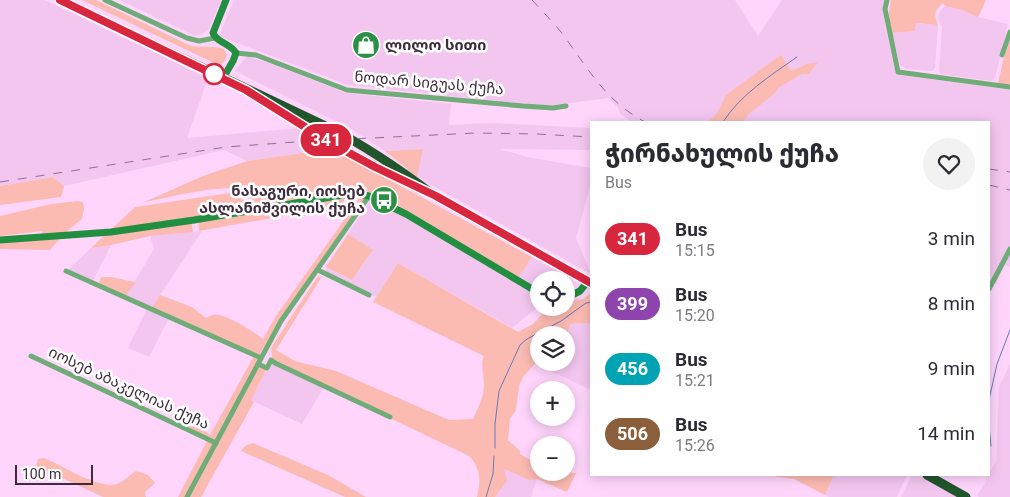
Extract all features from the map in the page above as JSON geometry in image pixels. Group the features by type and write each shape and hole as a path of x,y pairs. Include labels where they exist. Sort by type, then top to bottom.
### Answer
{"highway":[{"path":"60,0 355,141 404,172 436,196"},
{"path":"246,90 329,142 375,167 436,196 590,282"},
{"path":"929,476 966,497"}],"street":[{"path":"105,0 188,38 199,41 215,38 213,33 226,0"},
{"path":"888,0 885,9 898,72 1010,87"},
{"path":"1002,55 1010,32"},
{"name":"ნოდარ სიგუას ქუჩა","path":"215,38 233,48 236,53 256,55 347,90 523,106 553,108 566,106"},
{"path":"223,78 236,53"},
{"path":"0,240 111,232 355,193 369,196 406,214 530,288"},
{"path":"187,497 282,321 369,196"},
{"path":"990,288 1010,249"},
{"path":"318,270 369,296"},
{"path":"66,271 259,361 267,368 271,360"},
{"path":"575,294 590,282"},
{"path":"265,350 275,364 390,417"},
{"name":"იოსებ აბაკელიას ქუჩა","path":"31,356 216,443"}],"shaded area":[{"path":"0,0 45,0 208,78 187,138 300,128 336,151 310,152 247,161 224,150 64,186 53,177 0,186"},
{"path":"82,0 96,0 191,46 224,49 227,56 224,62 218,65"},
{"path":"120,0 221,0 208,31 195,36"},
{"path":"234,0 735,0 758,36 782,0 886,0 883,14 894,68 901,75 1010,90 1010,267 1005,265 996,284 990,282 990,121 630,121 620,114 618,108 609,98 546,106 348,85 219,36"},
{"path":"891,0 986,0 978,17 962,10 945,6 943,3 936,12 938,25 916,23 915,31 892,33 888,18"},
{"path":"945,6 962,10 978,17 1008,24 995,78 992,81 940,74 942,27 938,17 940,11"},
{"path":"915,23 938,25 935,68 932,71 907,69 900,65 892,33 915,31"},
{"path":"1010,41 1010,85 998,83"},
{"path":"781,55 791,71 807,64 818,62 809,74 802,74 778,88 775,93 749,114 744,121 709,121 717,113 726,95"},
{"path":"247,56 346,93 451,104 449,125 492,123 590,128 590,150 500,149 527,157 590,168 590,187 576,238 590,273 417,177 422,149 385,151 350,128 235,71"},
{"path":"423,149 417,177 385,151"},
{"path":"336,151 532,257 519,277 394,203 372,193 352,191 259,207 245,193 227,188 189,193 142,203 203,176 247,161 310,152"},
{"path":"53,177 64,186 61,197 0,205 0,186"},
{"path":"230,193 248,203 250,207 149,230 192,223 193,232 150,236 91,248 135,207"},
{"path":"361,196 365,199 279,320 259,356 261,358 258,364 267,368 251,400 254,402 201,497 178,497 208,439 181,426 197,428 210,435 254,356 151,309 160,295 192,307 206,318 213,315 225,317 263,339 276,316"},
{"path":"344,197 344,205 199,231 198,221"},
{"path":"371,199 416,222 530,292 530,313 512,328 398,263 376,297 326,272 326,267 352,280 373,251 348,234"},
{"path":"83,202 82,219 67,231 50,250 0,249 0,242 44,240 42,231 0,236 0,216 51,204"},
{"path":"202,231 151,309 169,318 149,357 128,348 147,308 125,298 154,249 150,236"},
{"path":"348,234 373,250 352,280 326,267"},
{"path":"111,245 92,283 67,271 91,248"},
{"path":"532,257 557,271 530,271 530,284 519,277"},
{"path":"398,263 518,332 533,324 540,316 575,316 575,300 583,299 590,294 590,324 530,326 530,369 523,377 519,386 516,410 510,419 508,440 520,451 520,454 530,460 530,480 504,469 507,481 495,497 477,497 479,475 476,466 469,456 275,363 271,360 271,348 318,276 321,278 276,350 295,361 336,371 449,420 473,419 483,393 482,363 484,356 373,302"},
{"path":"101,277 135,282 125,298 98,286"},
{"path":"569,324 590,324 590,390 550,371 575,371 575,326 569,326"},
{"path":"271,360 324,387 302,424 251,400"},
{"path":"1010,364 1010,497 979,497 977,495 987,481 985,479 987,476 990,476 990,471 996,462 999,387"},
{"path":"253,443 328,475 366,497 345,497 241,451 245,446"},
{"path":"44,458 80,476 100,483 117,484 136,471 148,475 155,483 145,492 146,497 103,497 36,466 38,459"},
{"path":"504,469 530,481 536,481 531,497 495,497 501,490"},
{"path":"772,476 834,476 825,495 794,479"},
{"path":"834,476 907,476 897,497 829,497 825,495"},
{"path":"912,476 921,476 958,497 901,497"},
{"path":"542,481 572,481 567,492"}],"waterway":[{"path":"724,121 747,94 797,57"},
{"path":"495,448 495,424 499,391 520,345 590,302"},
{"path":"990,396 997,364 1010,330"},
{"path":"990,436 991,446"},
{"path":"486,497 493,474 494,456"}],"railway":[{"path":"532,0 561,32 598,82 618,104 643,121"},
{"path":"0,182 226,147 476,133 590,137"},
{"path":"990,169 1010,172"},
{"path":"990,185 1010,190"}],"bus line":[{"name":"341","path":"60,0 246,90 329,142 375,167 436,196 590,282"}],"place":[{"name":"ლილო სითი","path":"366,45"},
{"name":"ნასაგური, იოსებ ასლანიშვილის ქუჩა","path":"384,200"}]}
